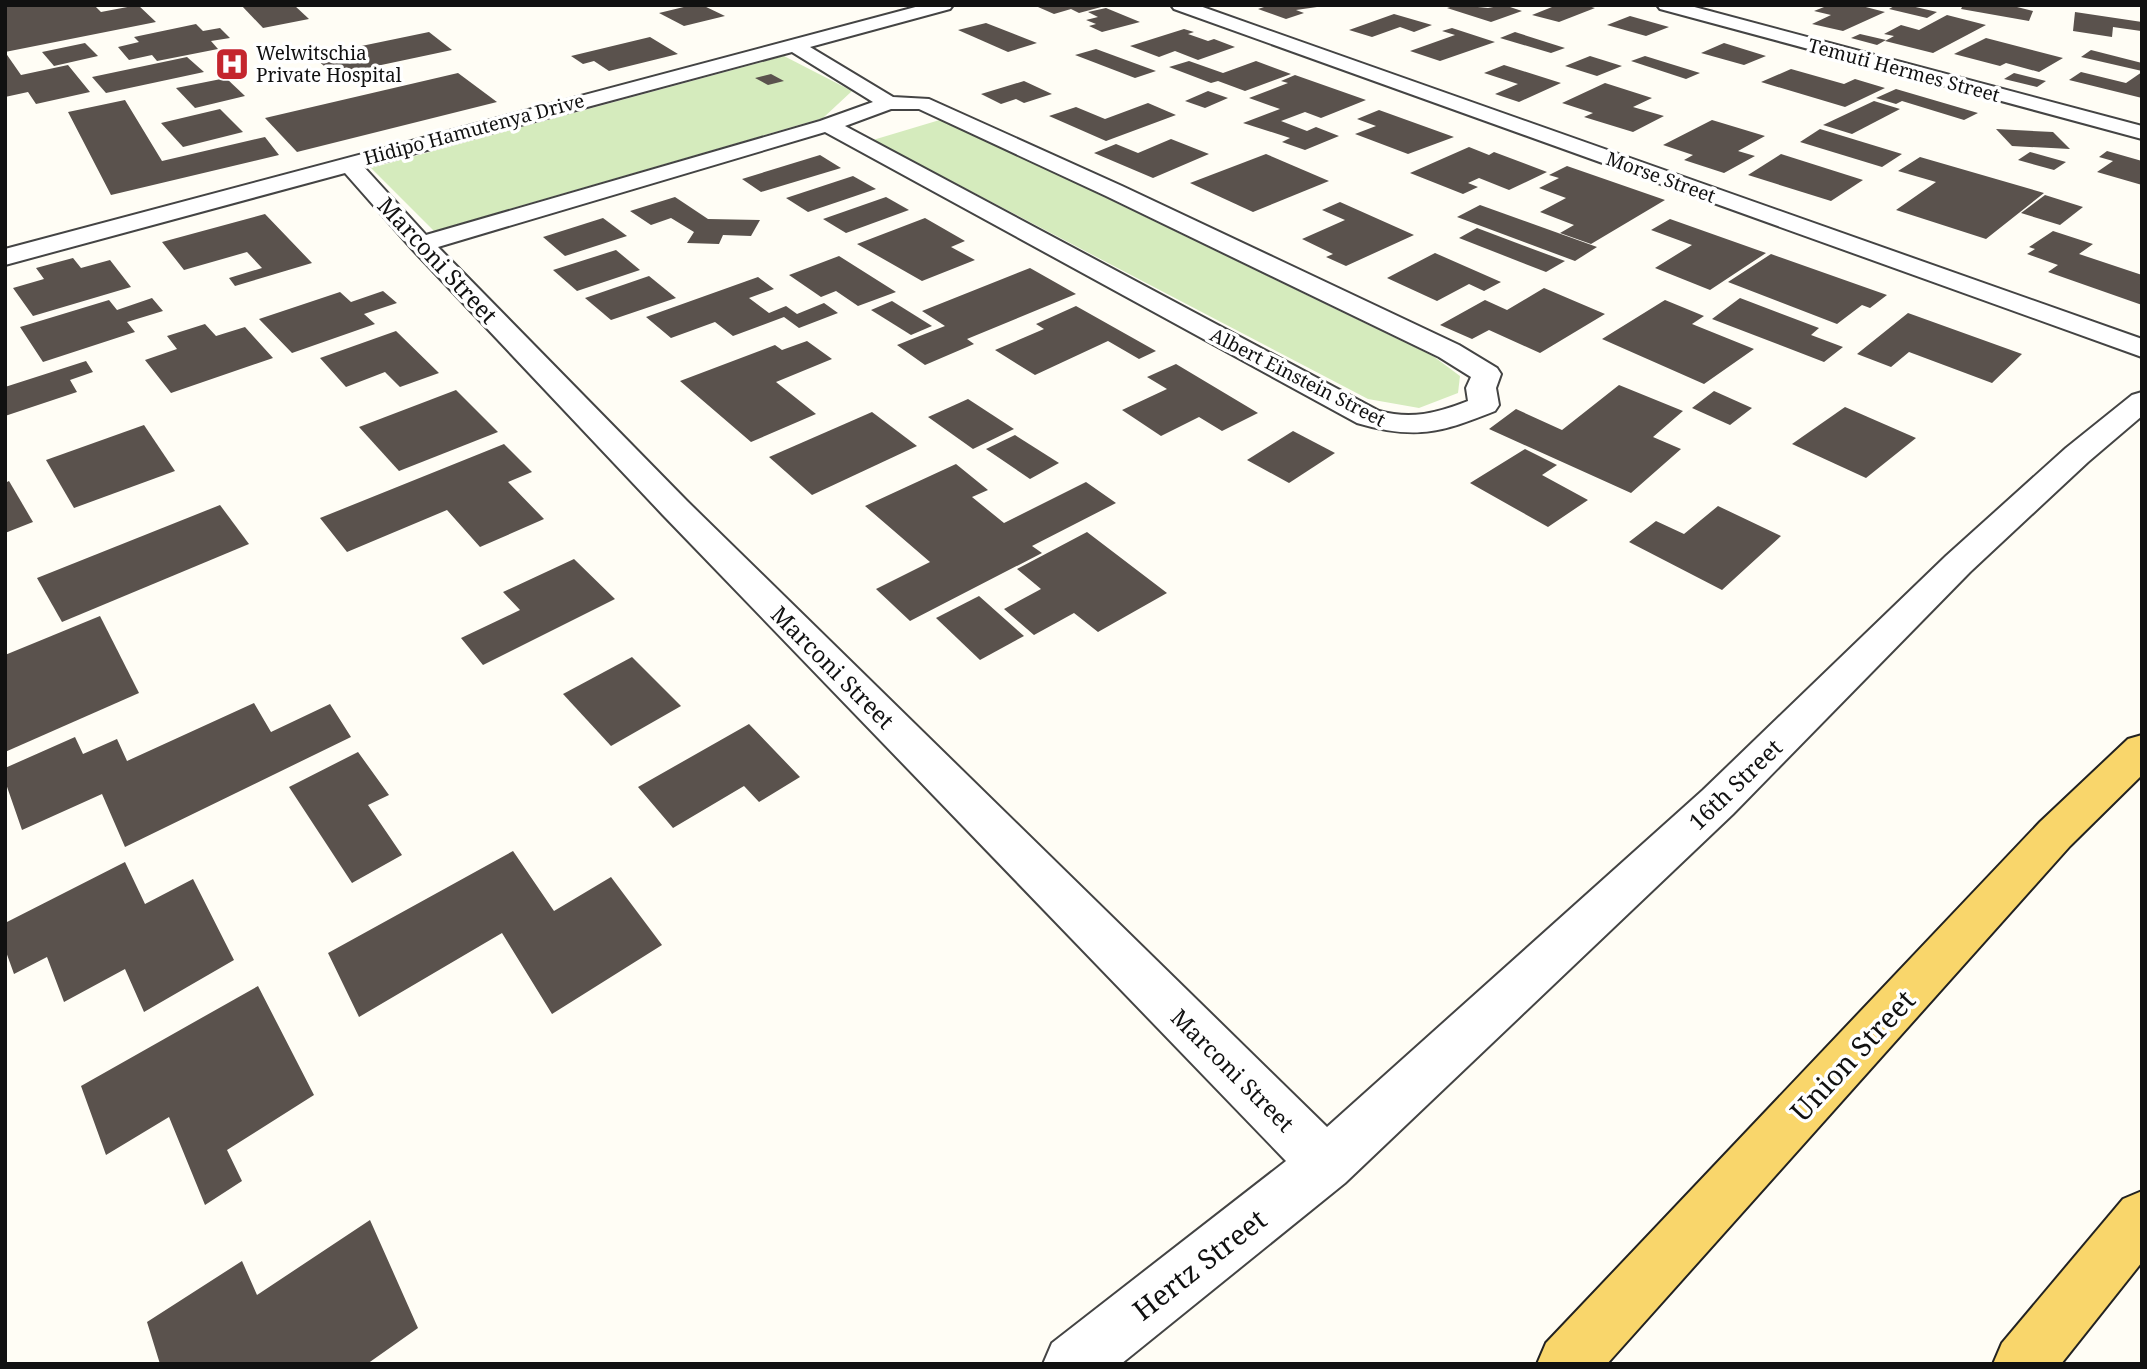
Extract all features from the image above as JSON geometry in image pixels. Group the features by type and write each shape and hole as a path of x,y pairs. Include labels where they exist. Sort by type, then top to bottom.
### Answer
{"main road":[{"name":"Union Street","path":"1567,1364 2055,834 2142,750"},
{"path":"2023,1364 2142,1218"}],"street":[{"name":"Hidipo Hamutenya Drive","path":"5,257 944,5"},
{"name":"Morse Street","path":"1180,5 2142,349"},
{"name":"Temuti Hermes Street","path":"1666,5 2142,133"},
{"path":"794,45 889,103"},
{"name":"Albert Einstein Street","path":"889,103 922,103 1114,191 1449,351 1487,373 1481,388 1484,405 1419,427 1393,426 1368,417 827,125 889,103"},
{"path":"421,244 827,125"},
{"name":"Marconi Street","path":"348,163 421,244 675,509 1326,1164"},
{"name":"16th Street","path":"1326,1164 1717,802 1958,564 2077,455 2142,401"},
{"name":"Hertz Street","path":"1073,1364 1326,1164"}],"green space":[{"path":"784,56 852,91 823,118 434,231 371,168"},
{"path":"943,119 1433,356 1460,376 1458,393 1419,408 1368,399 873,140"}],"building":[{"path":"5,5 94,5 101,12 138,5 156,22 5,52"},
{"path":"241,5 294,5 309,19 263,28"},
{"path":"702,5 725,16 684,26 659,13"},
{"path":"1260,5 1324,6 1296,10 1304,13 1286,19 1258,9 1264,7"},
{"path":"1457,5 1488,8 1504,5 1522,11 1491,22 1447,8"},
{"path":"1557,5 1584,5 1595,8 1559,22 1532,15"},
{"path":"1821,5 1858,5 1885,12 1843,31 1812,24 1831,15 1814,11 1824,7"},
{"path":"1896,5 1937,12 1927,18 1889,9"},
{"path":"1963,5 2009,5 2033,11 2029,21 1961,9"},
{"path":"1105,6 1079,13 1071,9 1054,14 1038,7"},
{"path":"1106,8 1140,22 1102,32 1089,26 1096,24 1086,20 1098,17 1088,12"},
{"path":"2075,12 2142,22 2141,31 2113,27 2112,37 2073,31"},
{"path":"1394,14 1432,25 1414,32 1400,27 1372,37 1349,30"},
{"path":"1947,15 1986,25 1933,53 1885,41 1894,36 1884,34 1901,25 1919,30"},
{"path":"1630,16 1669,27 1646,36 1607,25"},
{"path":"986,23 1037,43 1008,52 958,30"},
{"path":"196,24 203,31 220,28 230,38 211,41 218,49 157,61 152,55 129,60 118,47 139,42 134,37"},
{"path":"1452,28 1495,42 1440,61 1410,51 1455,35 1442,31"},
{"path":"1184,29 1194,32 1188,34 1208,41 1214,39 1235,47 1198,60 1175,51 1159,57 1130,46"},
{"path":"429,32 452,50 334,75 313,56"},
{"path":"1515,32 1565,48 1551,53 1500,38"},
{"path":"1860,34 1886,40 1877,45 1851,38"},
{"path":"650,37 678,54 609,71 594,61 583,64 571,56"},
{"path":"1986,38 2063,58 2039,72 2006,63 2000,66 1954,54"},
{"path":"85,43 98,56 54,66 42,52"},
{"path":"1724,43 1766,56 1744,65 1701,53"},
{"path":"1096,49 1156,71 1135,78 1075,55"},
{"path":"2091,50 2142,63 2142,71 2081,57"},
{"path":"5,52 21,75 68,65 90,92 36,104 28,92 5,97"},
{"path":"1590,56 1622,66 1597,76 1565,66"},
{"path":"1645,56 1700,73 1686,79 1631,61"},
{"path":"187,57 204,72 106,93 92,77"},
{"path":"1189,61 1223,73 1256,61 1291,74 1245,91 1218,81 1211,83 1169,67"},
{"path":"1504,65 1561,83 1519,102 1495,94 1518,84 1484,73"},
{"path":"1791,69 1844,84 1855,79 1885,88 1845,107 1761,82"},
{"path":"2081,72 2126,83 2142,72 2142,98 2069,80"},
{"path":"458,73 497,102 297,152 265,118"},
{"path":"2014,73 2046,81 2037,87 2004,79"},
{"path":"771,74 784,81 768,85 755,78"},
{"path":"1295,75 1366,100 1321,118 1305,112 1281,121 1307,131 1316,127 1339,136 1305,150 1282,142 1290,138 1243,123 1280,109 1249,98 1288,83 1281,81"},
{"path":"226,78 245,96 195,108 176,88"},
{"path":"1024,81 1052,94 1024,103 1016,99 1001,104 981,94"},
{"path":"1605,83 1652,98 1633,107 1664,116 1633,132 1584,117 1593,113 1562,103"},
{"path":"1896,89 1978,113 1964,120 1902,101 1896,104 1876,98"},
{"path":"1208,91 1228,98 1205,108 1185,101"},
{"path":"125,100 162,161 265,137 279,155 111,195 68,112"},
{"path":"1874,101 1900,109 1852,134 1823,125"},
{"path":"1148,103 1176,115 1106,141 1049,116 1076,107 1105,119"},
{"path":"220,109 243,132 183,147 161,123"},
{"path":"1379,110 1454,137 1408,154 1355,134 1376,126 1357,119"},
{"path":"1712,120 1765,136 1738,151 1755,156 1724,173 1684,160 1693,155 1663,145"},
{"path":"1820,129 1902,154 1882,167 1800,142"},
{"path":"1996,129 2053,132 2070,149 2012,146"},
{"path":"1171,139 1209,154 1153,178 1094,153 1116,144 1138,153"},
{"path":"1469,147 1489,155 1494,152 1547,172 1509,190 1479,178 1468,183 1478,187 1463,194 1410,173"},
{"path":"2107,151 2142,161 2142,185 2097,172 2113,161 2099,157"},
{"path":"2030,152 2066,162 2054,170 2018,160"},
{"path":"1266,154 1329,181 1253,212 1190,183"},
{"path":"1781,154 1863,180 1831,201 1748,175"},
{"path":"820,155 841,168 761,192 742,179"},
{"path":"1920,157 2044,193 1986,239 1896,210 1936,182 1898,171"},
{"path":"1567,166 1665,200 1591,244 1560,233 1574,225 1540,212 1566,198 1539,188 1559,178 1549,175"},
{"path":"853,176 876,189 808,212 786,198"},
{"path":"2045,195 2083,207 2060,225 2021,213"},
{"path":"675,197 708,219 760,220 751,236 723,235 719,244 687,243 694,232 671,218 651,225 630,211"},
{"path":"886,197 909,210 846,233 823,219"},
{"path":"1340,202 1414,235 1346,266 1326,257 1333,254 1302,239 1345,220 1322,210"},
{"path":"1480,205 1597,247 1575,261 1457,217"},
{"path":"265,214 312,263 235,286 229,278 262,268 247,252 184,270 162,242"},
{"path":"603,218 627,236 565,256 543,237"},
{"path":"925,218 965,241 951,247 975,260 922,281 857,244"},
{"path":"1670,219 1766,253 1710,290 1655,268 1692,245 1651,230"},
{"path":"1477,228 1565,261 1546,272 1459,238"},
{"path":"2053,231 2093,244 2079,254 2142,275 2142,305 2048,272 2058,265 2027,254 2035,249 2029,247"},
{"path":"616,250 640,270 577,291 553,270"},
{"path":"1435,253 1501,282 1484,291 1469,284 1437,301 1387,278"},
{"path":"1771,254 1887,295 1870,308 1862,305 1837,324 1728,282"},
{"path":"839,256 896,292 858,306 836,291 821,297 789,275"},
{"path":"73,258 81,268 110,260 131,287 33,316 13,288 44,279 36,268"},
{"path":"1030,268 1076,294 967,339 974,344 925,365 897,345 945,326 922,311"},
{"path":"649,276 676,298 611,320 585,298"},
{"path":"758,277 774,289 749,298 769,313 786,306 797,314 824,303 838,313 799,328 784,317 733,336 715,322 671,338 646,317"},
{"path":"1544,288 1605,314 1540,353 1489,330 1472,339 1440,325 1485,300 1507,310"},
{"path":"383,291 397,303 364,314 375,324 292,353 259,319 340,292 351,302"},
{"path":"152,298 163,311 127,322 135,332 43,362 20,327 109,300 117,310"},
{"path":"1740,298 1819,328 1811,335 1843,347 1824,362 1712,319"},
{"path":"1665,300 1704,316 1692,324 1754,349 1704,384 1602,339"},
{"path":"892,301 932,326 911,335 871,310"},
{"path":"1076,306 1156,351 1139,359 1108,341 1035,375 995,350 1044,329 1036,324"},
{"path":"1908,313 2022,354 1992,383 1909,352 1891,367 1857,354"},
{"path":"205,324 216,336 245,327 273,358 171,393 145,360 177,349 167,336"},
{"path":"396,331 439,373 400,387 385,372 346,387 320,358"},
{"path":"807,341 832,359 776,382 816,414 751,442 680,381 775,345 782,350"},
{"path":"86,361 93,372 70,380 77,392 5,416 5,387"},
{"path":"1176,364 1258,413 1222,431 1199,417 1161,436 1122,410 1167,389 1147,377"},
{"path":"1619,385 1683,411 1653,437 1681,449 1631,493 1489,429 1516,409 1562,430"},
{"path":"456,390 498,432 399,471 359,427"},
{"path":"1714,391 1752,408 1730,425 1692,408"},
{"path":"968,399 1014,429 973,449 928,417"},
{"path":"1845,407 1916,438 1866,478 1792,444"},
{"path":"872,412 917,446 812,495 769,457"},
{"path":"144,425 175,471 74,508 46,460"},
{"path":"1293,431 1335,453 1289,483 1247,460"},
{"path":"1015,435 1059,463 1030,479 986,449"},
{"path":"504,444 532,472 508,482 544,519 480,547 447,510 347,552 320,518"},
{"path":"1525,449 1557,465 1542,475 1588,500 1548,527 1470,483"},
{"path":"956,464 988,490 972,497 1004,523 1086,482 1116,503 1032,546 1042,553 910,621 876,589 930,562 865,506"},
{"path":"9,481 33,522 5,533 5,483"},
{"path":"220,505 249,544 62,622 37,578"},
{"path":"1718,506 1781,536 1722,590 1629,542 1656,521 1684,534"},
{"path":"1087,532 1167,593 1098,632 1074,613 1034,635 1004,609 1041,589 1017,569"},
{"path":"574,559 615,599 483,665 461,638 520,610 503,592"},
{"path":"979,596 1024,636 980,660 936,618"},
{"path":"100,616 139,693 5,752 5,655"},
{"path":"632,657 681,706 611,746 563,694"},
{"path":"254,703 271,732 330,704 351,737 125,847 102,794 22,830 5,781 5,768 75,737 83,754 117,739 127,761"},
{"path":"749,724 800,777 759,802 744,786 673,828 638,787"},
{"path":"358,752 389,795 368,805 402,855 352,883 289,787"},
{"path":"513,851 554,911 611,877 662,945 552,1014 502,933 359,1017 328,953"},
{"path":"125,862 145,904 193,879 234,960 144,1012 125,969 64,1002 47,957 14,974 5,949 5,923"},
{"path":"258,986 314,1095 227,1150 242,1181 205,1205 169,1117 106,1155 81,1086"},
{"path":"370,1220 418,1328 367,1364 160,1364 147,1322 242,1261 257,1295"}],"place":[{"name":"Welwitschia Private Hospital","path":"232,64"}]}
